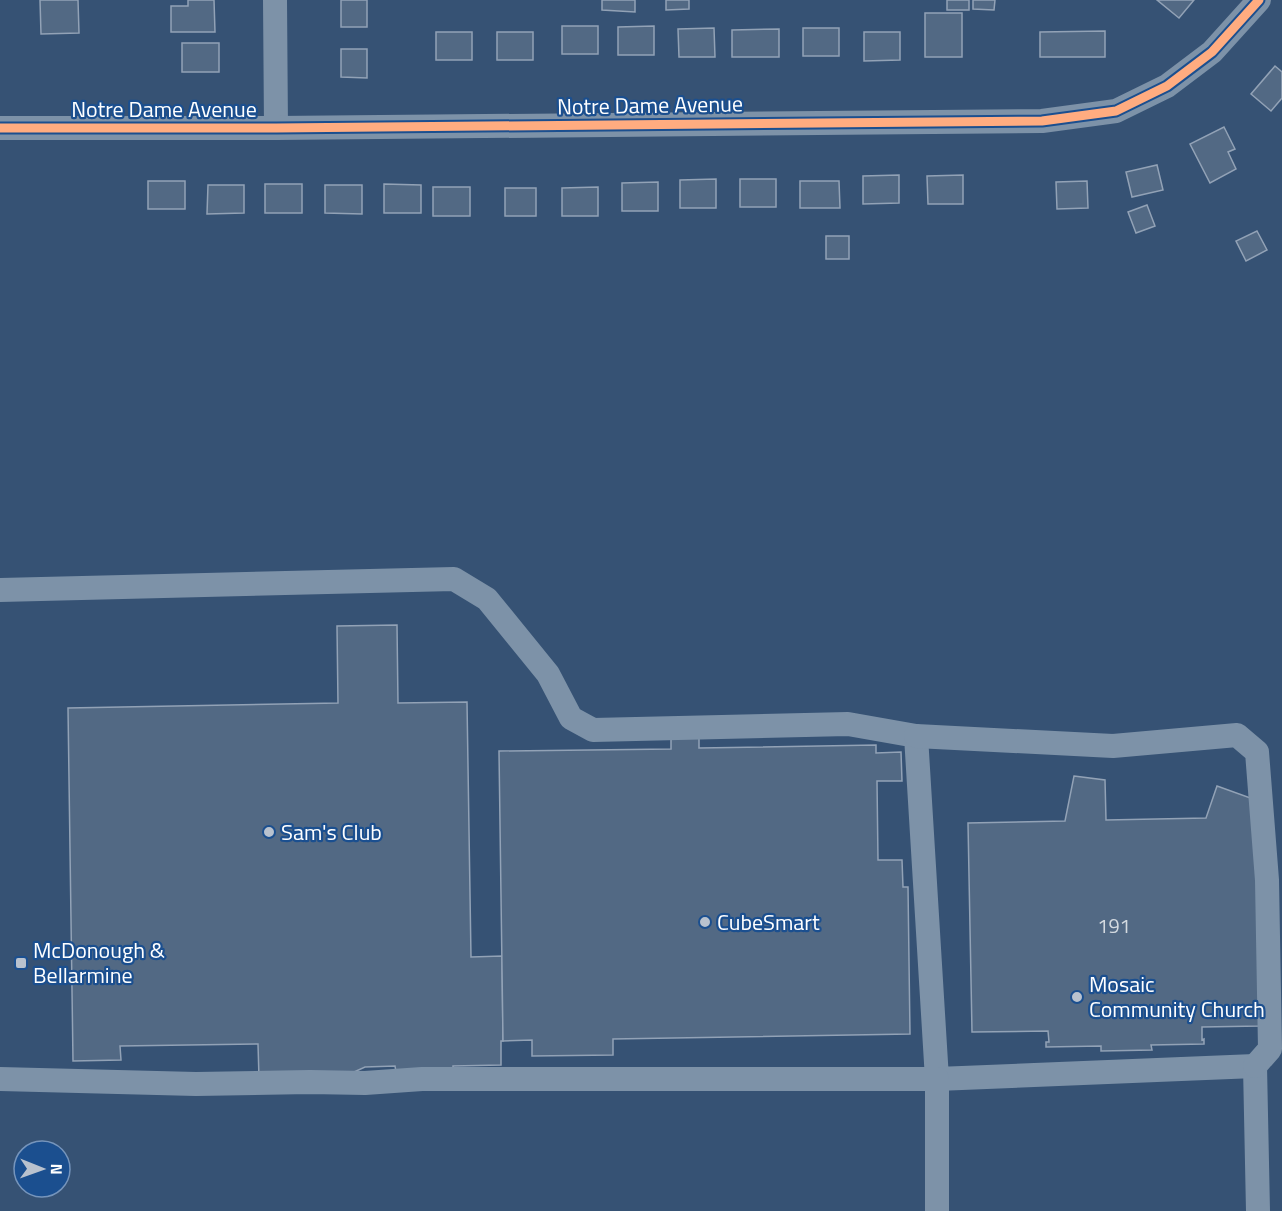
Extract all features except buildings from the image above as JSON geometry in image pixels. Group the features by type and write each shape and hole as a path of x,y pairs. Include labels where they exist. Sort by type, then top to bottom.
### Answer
{"street":[{"path":"275,0 276,129"},
{"name":"Notre Dame Avenue","path":"0,128 276,129 1042,121 1116,111 1167,86 1212,52 1259,0"},
{"path":"0,590 454,579 488,599 548,674 571,718 593,730 848,724 916,736 1113,746 1237,735 1257,752 1267,880 1270,1049 1255,1066 1258,1211"},
{"path":"916,736 937,1079 937,1211"},
{"path":"0,1079 196,1084 365,1083 422,1078 937,1079 1255,1066"}],"cycle path":[{"path":"0,128 276,128 1042,121 1116,111 1167,86 1212,52 1259,0"}],"place":[{"name":"Sam's Club","path":"269,832"},
{"name":"CubeSmart","path":"705,922"},
{"name":"McDonough & Bellarmine","path":"21,963"},
{"name":"Mosaic Community Church","path":"1077,997"}]}
